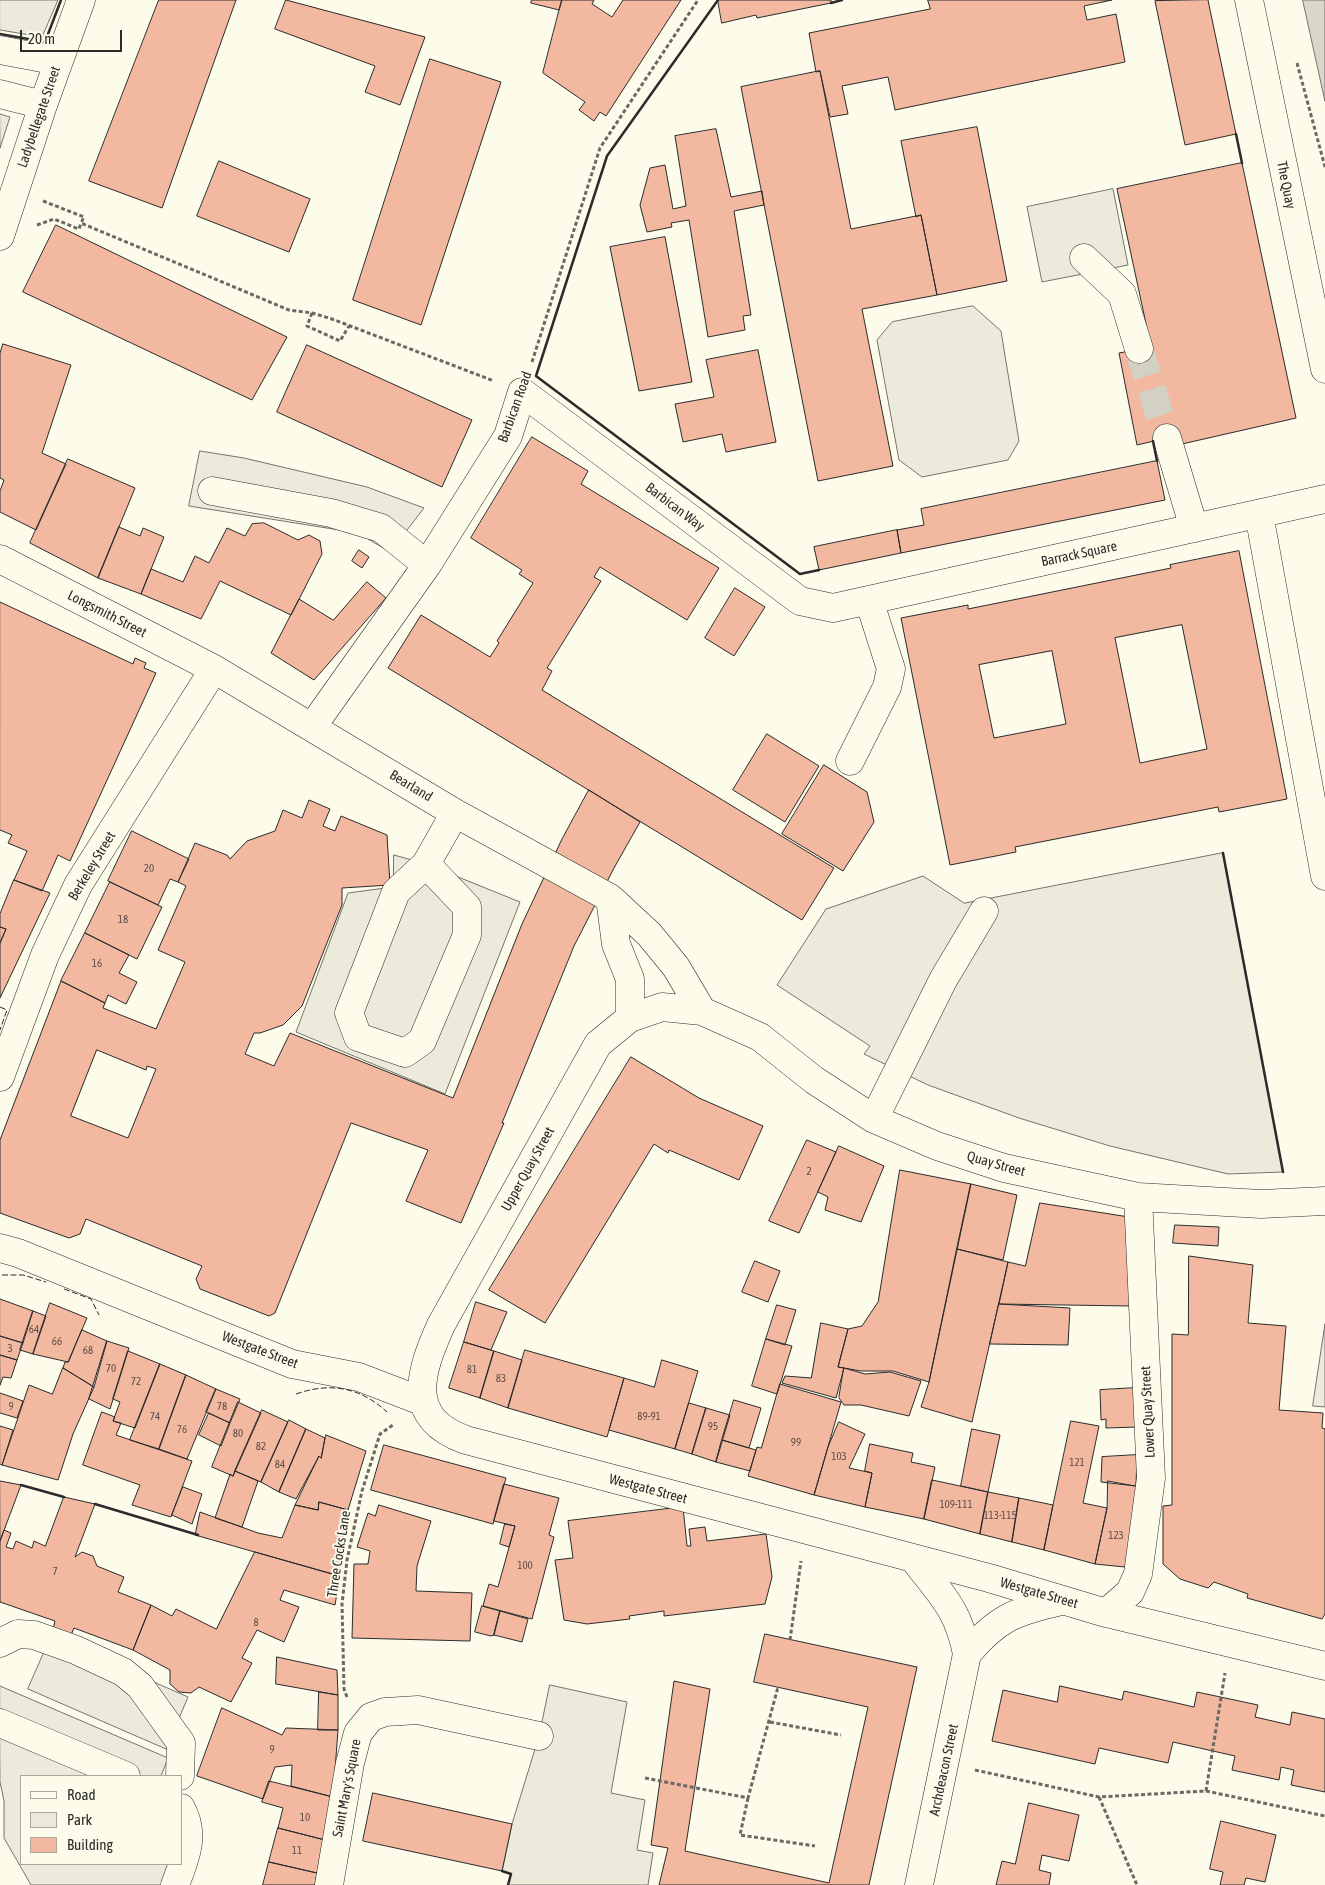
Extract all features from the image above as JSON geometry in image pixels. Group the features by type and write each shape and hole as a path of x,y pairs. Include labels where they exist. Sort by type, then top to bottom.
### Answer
{"street":[{"name":"Ladybellegate Street","path":"0,236 58,61 81,0"},
{"name":"The Quay","path":"1249,0 1325,369"},
{"path":"0,50 58,61"},
{"path":"0,94 43,105"},
{"path":"1084,258 1122,294 1139,349"},
{"name":"Barbican Road","path":"312,727 427,565 508,436 522,392"},
{"name":"Barbican Way","path":"522,392 800,601 833,608"},
{"path":"1166,438 1194,528"},
{"path":"212,491 331,513 381,528 427,565"},
{"name":"Barrack Square","path":"833,608 1325,499"},
{"path":"1259,514 1325,876"},
{"name":"Longsmith Street","path":"0,559 214,669"},
{"path":"850,761 887,687 891,669 869,600"},
{"name":"Bearland","path":"214,669 455,813 610,898 649,934 676,967 702,1011"},
{"name":"Berkeley Street","path":"0,1077 45,955 78,885 214,669"},
{"path":"426,864 467,907 467,935 422,1041 405,1053 358,1037 349,1013 396,892 426,864 455,813"},
{"path":"610,898 616,944 630,979 630,1018"},
{"path":"874,1119 943,980 984,911"},
{"name":"Upper Quay Street","path":"424,1402 421,1379 429,1352 441,1325 598,1044 630,1018 662,1007 702,1011"},
{"name":"Quay Street","path":"702,1011 760,1037 814,1080 874,1119 937,1146 1004,1168 1138,1198 1261,1204 1325,1201"},
{"name":"Lower Quay Street","path":"1106,1613 1130,1592 1138,1574 1151,1478 1138,1198"},
{"name":"Westgate Street","path":"0,1248 27,1256 292,1364 359,1377 424,1402 438,1426 449,1434 466,1440 914,1559 1106,1613 1325,1666"},
{"name":"Archdeacon Street","path":"914,1559 952,1608 962,1628 967,1654 946,1763 919,1885"},
{"name":"Archdeacon Street","path":"967,1654 984,1634 1000,1622 1024,1609 1064,1600"},
{"path":"0,1643 18,1634 34,1635 76,1650 123,1672 140,1686 181,1743 180,1775"},
{"name":"Saint Mary's Square","path":"330,1885 350,1763 358,1733 371,1717 385,1712 418,1710 539,1736"},
{"path":"0,1723 124,1775"},
{"path":"175,1885 189,1846 189,1830 182,1811"}],"path":[{"name":"Barbican Road","path":"522,392 600,148 698,0"},
{"path":"1295,56 1325,167"},
{"path":"30,228 54,219 79,229 84,217 43,201"},
{"path":"81,223 289,310 312,313 349,325 522,392"},
{"path":"312,313 307,326 340,341 349,325"},
{"name":"Three Cocks Lane","path":"358,1733 344,1689 342,1604 347,1560 362,1491 380,1434 424,1402"},
{"path":"790,1640 805,1531"},
{"path":"1206,1791 1230,1643"},
{"path":"778,1687 740,1835 815,1846"},
{"path":"770,1722 841,1735"},
{"path":"946,1763 1099,1797 1206,1791 1325,1816"},
{"path":"645,1778 748,1798"},
{"path":"1099,1797 1137,1885"}],"green space":[{"path":"0,0 58,0 42,37 0,30"},
{"path":"973,306 1001,331 1019,441 1008,460 922,477 899,460 877,340 892,322"},
{"path":"0,1736 90,1775 20,1775 20,1865 171,1865 163,1885 31,1885 4,1838 4,1801 0,1782"}],"shaded area":[{"path":"1303,0 1325,0 1325,101"},
{"path":"0,114 10,117 0,148"},
{"path":"1113,189 1128,265 1042,282 1027,207"},
{"path":"200,451 244,458 367,487 424,508 390,552 358,533 189,506"},
{"path":"1223,853 1283,1172 1228,1174 1110,1146 1019,1118 928,1085 864,1054 870,1046 777,985 826,909 923,876 964,903"},
{"path":"394,855 426,864 520,902 445,1094 296,1032 348,893 393,887"},
{"path":"1325,1324 1325,1407 1313,1406"},
{"path":"51,1637 188,1697 166,1749 28,1689"},
{"path":"550,1685 627,1702 611,1793 645,1800 637,1850 653,1853 648,1885 508,1885 511,1874 502,1871 512,1824 539,1736"},
{"path":"0,1686 168,1758 161,1775 102,1775 0,1732"}],"building":[{"path":"159,0 236,0 162,208 89,181"},
{"path":"286,0 425,37 400,105 365,92 375,66 275,29"},
{"path":"532,0 562,0 559,10 531,3"},
{"path":"562,0 594,0 592,4 612,17 623,0 681,0 606,116 600,112 594,121 579,110 585,102 543,73"},
{"path":"718,0 831,0 831,3 757,18 756,15 722,23"},
{"path":"928,0 1112,0 1084,6 1087,20 1116,14 1125,62 895,110 888,77 842,86 848,114 830,117 820,71 816,72 809,33 930,9"},
{"path":"1208,0 1236,134 1185,145 1155,1"},
{"path":"430,59 501,82 421,325 353,300"},
{"path":"820,71 851,229 921,215 937,295 862,309 893,466 818,481 741,87"},
{"path":"977,127 1007,281 937,295 921,215 916,217 901,141"},
{"path":"716,129 731,197 762,191 764,205 734,211 751,315 743,316 745,330 708,337 689,220 671,223 672,227 647,232 640,205 650,168 665,165 673,209 686,206 675,136"},
{"path":"219,161 310,199 289,252 197,216"},
{"path":"1242,163 1296,418 1182,444 1167,438 1137,445 1119,353 1151,347 1117,189"},
{"path":"56,225 287,337 252,400 23,292"},
{"path":"665,237 692,382 639,391 610,247"},
{"path":"3,344 71,365 42,453 66,464 36,530 0,512 0,491 4,480 0,478 0,354"},
{"path":"307,345 472,420 442,487 277,412"},
{"path":"758,350 776,442 726,452 722,434 683,442 675,404 714,397 706,360"},
{"path":"532,437 588,471 581,484 719,568 687,620 600,567 594,577 601,581 547,668 552,671 542,690 834,868 802,920 388,668 421,615 490,657 499,643 497,641 533,583 519,574 522,570 471,538"},
{"path":"68,459 135,488 98,578 30,543"},
{"path":"1157,461 1165,500 901,553 897,530 924,525 921,509"},
{"path":"264,523 298,540 309,535 320,541 322,554 291,615 220,581 201,619 141,594 151,569 183,582 195,556 209,563 227,528 245,536 252,524"},
{"path":"119,527 140,536 143,528 164,537 141,594 98,578"},
{"path":"897,530 901,553 819,570 814,547"},
{"path":"359,550 369,557 362,568 352,561"},
{"path":"1239,551 1287,799 1219,812 1218,807 1015,847 1016,852 950,865 901,618 968,605 968,609 1171,568 1170,565","holes":["1182,625 1207,749 1140,763 1115,638","1052,651 1066,724 994,738 979,665"]},
{"path":"367,582 386,598 314,680 271,653 299,599 333,620"},
{"path":"735,588 765,607 734,656 705,638"},
{"path":"0,602 133,664 135,658 146,663 144,668 156,673 70,861 58,855 42,891 14,880 27,851 8,843 12,835 0,830"},
{"path":"767,734 819,766 785,822 733,790"},
{"path":"824,765 867,792 874,822 843,871 782,834"},
{"path":"589,790 640,822 574,946 502,1123 504,1123 461,1223 406,1201 428,1150 351,1123 275,1313 269,1316 200,1289 196,1279 202,1266 86,1219 80,1234 69,1238 0,1213 0,1140 61,981 105,1003 103,1008 156,1029 185,962 158,950 186,886 178,882 195,843 227,855 230,859 247,841 275,831 283,810 302,818 309,800 330,809 323,826 335,831 341,816 387,835 390,885 342,888 342,905 302,1006 283,1025 260,1033 254,1033 245,1054 274,1066 290,1033 453,1098 522,924 562,839","holes":["97,1050 146,1070 147,1066 156,1069 128,1138 71,1116"]},
{"path":"132,831 189,859 178,882 170,879 158,905 108,881"},
{"path":"14,880 50,893 0,998 0,943 6,929 0,927 0,914"},
{"path":"110,882 162,907 137,959 85,933"},
{"path":"0,927 6,929 0,943"},
{"path":"85,933 129,955 119,973 137,982 126,1004 108,995 105,1003 61,981"},
{"path":"631,1057 699,1098 763,1126 739,1180 669,1150 668,1153 654,1144 545,1323 489,1290"},
{"path":"807,1140 836,1152 799,1233 769,1221"},
{"path":"839,1146 884,1166 861,1222 825,1210 828,1197 818,1192"},
{"path":"900,1170 971,1184 929,1382 893,1371 861,1371 838,1367 848,1329 862,1326 878,1302"},
{"path":"971,1184 1017,1195 1003,1260 957,1249"},
{"path":"1040,1203 1129,1217 1132,1306 999,1304 1008,1262 1025,1266"},
{"path":"1175,1225 1219,1227 1218,1246 1173,1243"},
{"path":"957,1249 1008,1262 972,1422 921,1407 929,1382"},
{"path":"1189,1256 1253,1265 1248,1323 1286,1326 1279,1410 1323,1413 1322,1428 1325,1429 1325,1614 1322,1619 1247,1598 1248,1594 1214,1582 1208,1588 1180,1579 1163,1564 1163,1506 1172,1505 1172,1334 1188,1335"},
{"path":"755,1261 780,1271 768,1302 742,1292"},
{"path":"0,1299 33,1311 23,1343 0,1336"},
{"path":"476,1302 507,1312 491,1350 464,1342"},
{"path":"50,1303 87,1318 68,1362 33,1354"},
{"path":"999,1304 1070,1308 1068,1345 990,1344"},
{"path":"777,1305 796,1310 785,1345 766,1339"},
{"path":"33,1311 46,1316 33,1354 20,1350"},
{"path":"821,1323 848,1329 838,1367 844,1368 836,1398 782,1383 785,1376 811,1378"},
{"path":"82,1330 107,1341 94,1387 63,1368 65,1362 68,1362"},
{"path":"0,1336 23,1343 17,1360 0,1355"},
{"path":"766,1339 792,1346 777,1394 752,1386"},
{"path":"107,1341 129,1348 110,1409 89,1399"},
{"path":"464,1342 494,1351 480,1398 449,1388"},
{"path":"525,1350 624,1378 607,1437 508,1408"},
{"path":"128,1351 160,1364 135,1428 113,1421 120,1402 113,1399"},
{"path":"494,1351 522,1360 508,1408 480,1398"},
{"path":"0,1355 17,1360 11,1378 3,1377 0,1385"},
{"path":"662,1360 698,1371 675,1449 609,1430 624,1378 654,1387"},
{"path":"160,1364 186,1375 159,1449 130,1440"},
{"path":"63,1368 94,1387 73,1434 58,1480 2,1465 29,1385 52,1394"},
{"path":"844,1368 865,1374 890,1372 921,1381 909,1416 861,1405 844,1405 839,1398"},
{"path":"186,1375 216,1389 187,1459 159,1449"},
{"path":"780,1384 841,1402 814,1495 748,1476 757,1447 761,1448"},
{"path":"1136,1388 1138,1427 1106,1428 1106,1419 1101,1420 1100,1390"},
{"path":"216,1389 240,1399 230,1423 206,1412"},
{"path":"0,1393 23,1401 17,1418 0,1413"},
{"path":"734,1400 761,1408 749,1448 722,1440"},
{"path":"238,1402 261,1413 233,1476 212,1467"},
{"path":"689,1403 706,1408 692,1454 675,1449"},
{"path":"706,1408 730,1415 716,1462 692,1454"},
{"path":"262,1410 288,1422 261,1482 235,1471"},
{"path":"102,1412 115,1417 113,1421 121,1423 116,1435 192,1461 171,1517 132,1505 140,1485 83,1465"},
{"path":"209,1413 230,1423 221,1446 199,1435"},
{"path":"289,1420 306,1429 279,1492 261,1482"},
{"path":"1071,1421 1099,1426 1083,1503 1107,1508 1095,1564 1044,1550"},
{"path":"839,1422 865,1434 849,1468 872,1473 865,1507 814,1495 828,1447"},
{"path":"0,1426 13,1430 2,1465 0,1464"},
{"path":"306,1429 325,1438 321,1458 319,1456 296,1499 279,1492"},
{"path":"972,1429 1000,1435 988,1492 961,1486"},
{"path":"326,1435 366,1451 348,1510 319,1502 318,1510 295,1505 319,1456 321,1458"},
{"path":"722,1440 756,1450 750,1471 716,1462"},
{"path":"870,1444 913,1453 911,1462 935,1467 924,1519 865,1507 872,1473 865,1471"},
{"path":"384,1445 506,1478 493,1524 371,1490"},
{"path":"1137,1455 1136,1486 1101,1482 1102,1457"},
{"path":"235,1471 258,1481 242,1527 215,1518 230,1474 233,1476"},
{"path":"932,1480 988,1492 980,1534 924,1519"},
{"path":"0,1481 21,1485 0,1541"},
{"path":"1108,1481 1140,1487 1125,1567 1095,1564 1107,1508"},
{"path":"504,1484 559,1498 549,1535 554,1537 532,1619 483,1606 489,1584 498,1587 515,1526 494,1521"},
{"path":"183,1487 202,1494 192,1524 172,1515"},
{"path":"988,1492 1019,1498 1012,1542 980,1534"},
{"path":"64,1497 95,1504 75,1557 82,1552 93,1556 97,1566 124,1577 118,1592 151,1605 133,1650 74,1628 71,1635 53,1629 55,1621 0,1602 0,1541 4,1530 11,1533 6,1547 13,1549 16,1541 32,1548 34,1541 45,1546"},
{"path":"1019,1498 1053,1505 1044,1550 1012,1542"},
{"path":"319,1502 348,1510 341,1544 339,1576 195,1535 200,1512 258,1533 282,1538 295,1505 318,1510"},
{"path":"379,1505 431,1521 417,1566 416,1591 472,1593 470,1641 352,1638 354,1564 368,1564 370,1551 357,1547 368,1513 375,1516"},
{"path":"683,1507 687,1546 691,1546 689,1529 705,1527 707,1541 766,1534 772,1577 765,1604 664,1616 664,1611 629,1616 630,1619 587,1624 564,1620 555,1560 573,1558 568,1521"},
{"path":"505,1524 515,1526 509,1547 500,1544"},
{"path":"255,1552 340,1576 335,1605 284,1590 280,1600 299,1607 284,1642 257,1630 242,1658 252,1663 231,1702 199,1687 191,1693 179,1692 170,1684 170,1670 133,1650 151,1605 172,1616 176,1609 216,1629"},
{"path":"482,1606 500,1611 494,1635 475,1632"},
{"path":"500,1611 528,1619 522,1642 494,1635"},
{"path":"765,1634 917,1667 869,1885 659,1885 668,1848 651,1845 674,1681 710,1689 685,1851 829,1883 868,1707 754,1682"},
{"path":"277,1657 337,1670 338,1695 276,1684"},
{"path":"1060,1686 1122,1700 1124,1691 1194,1707 1197,1692 1258,1705 1255,1717 1290,1725 1292,1712 1325,1719 1325,1792 1291,1785 1294,1770 1281,1767 1279,1780 1232,1770 1235,1756 1173,1742 1168,1763 1099,1748 1095,1764 992,1741 1003,1690 1057,1702"},
{"path":"319,1692 338,1695 338,1730 318,1730"},
{"path":"222,1708 282,1735 286,1728 338,1730 333,1797 291,1786 292,1765 275,1767 263,1799 197,1776"},
{"path":"269,1781 333,1797 325,1840 278,1828 283,1808 262,1802"},
{"path":"373,1793 512,1824 502,1871 363,1841"},
{"path":"1029,1803 1079,1815 1069,1861 1042,1855 1039,1870 1051,1873 1049,1885 996,1885 1002,1861 1015,1864"},
{"path":"1221,1821 1276,1835 1265,1882 1246,1878 1244,1885 1220,1885 1223,1872 1210,1869"},
{"path":"278,1828 325,1840 317,1873 269,1862"},
{"path":"269,1862 317,1873 315,1885 263,1885"}],"tunnel":[{"path":"1139,349 1167,438"}],"fence":[{"path":"0,1007 7,1010 0,1030"},
{"path":"2,1275 23,1275 46,1282"},
{"path":"64,1289 91,1299 99,1315"},
{"path":"296,1394 321,1388 344,1389 366,1397 387,1412"}],"wall":[{"path":"0,34 45,42 61,0"},
{"path":"718,0 607,156 536,376 800,574 819,570"},
{"path":"831,3 842,0"},
{"path":"1236,134 1242,163"},
{"path":"1153,441 1157,461"},
{"path":"1223,853 1283,1172"},
{"path":"21,1485 64,1497"},
{"path":"95,1504 198,1535"},
{"path":"502,1871 511,1874 508,1885"}]}
